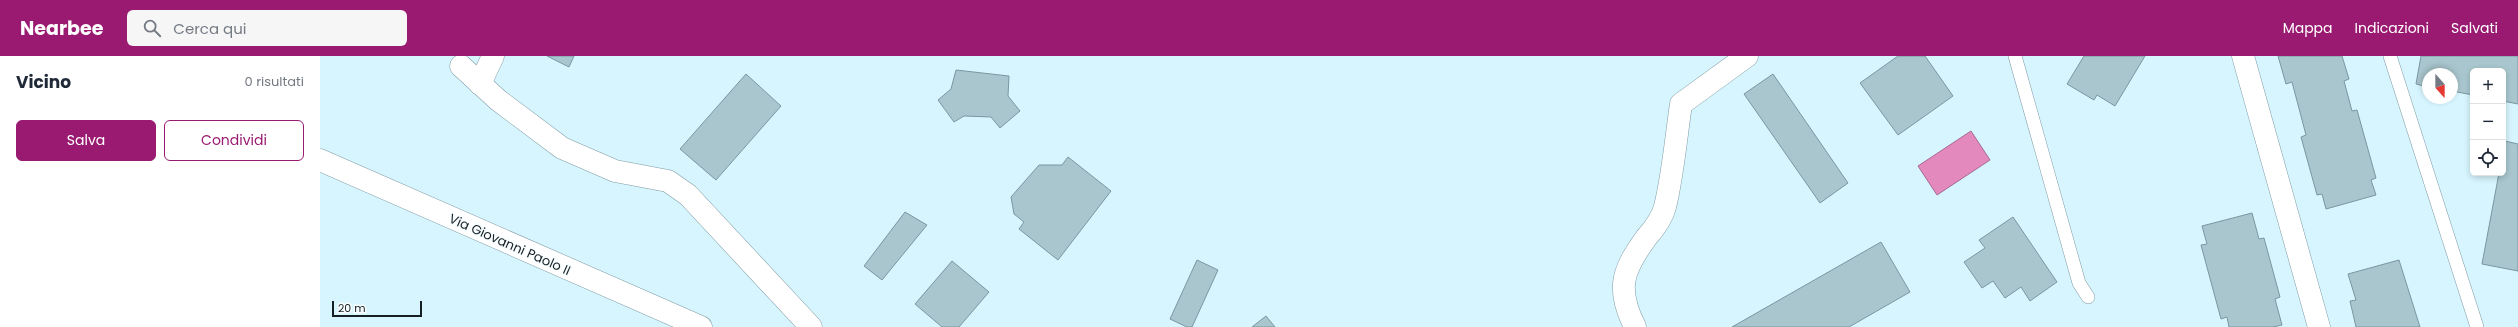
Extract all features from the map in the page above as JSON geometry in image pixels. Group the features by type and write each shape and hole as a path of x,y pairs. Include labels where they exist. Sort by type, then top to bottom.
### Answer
{"street":[{"path":"480,84 493,56"},
{"path":"1635,327 1625,307 1623,281 1631,258 1657,225 1665,208 1681,104 1747,56"},
{"path":"2243,56 2319,327"},
{"path":"461,66 480,84 562,148 615,171 668,181 688,195 811,327"},
{"name":"Via Giovanni Paolo II","path":"320,160 701,327"}],"lane":[{"path":"2015,56 2079,283 2088,297"},
{"path":"2390,56 2477,327"}],"shaded area":[{"path":"1971,131 1990,160 1937,195 1918,166"}],"building":[{"path":"547,56 574,56 569,67"},
{"path":"1898,56 1925,56 1953,96 1898,135 1860,83"},
{"path":"2084,56 2145,56 2115,106 2097,95 2094,100 2067,84"},
{"path":"2278,56 2342,56 2349,79 2344,81 2352,111 2357,110 2376,178 2371,180 2376,195 2326,209 2322,194 2317,195 2301,137 2306,135 2292,82 2286,84"},
{"path":"2421,56 2518,56 2518,104 2506,102 2506,68 2470,68 2470,94 2458,92 2458,68 2422,68 2422,86 2416,84"},
{"path":"956,70 1009,76 1008,96 1020,111 1000,128 991,117 964,116 954,122 938,100 951,89"},
{"path":"746,74 781,106 716,180 680,149"},
{"path":"1773,74 1848,183 1820,203 1744,94"},
{"path":"2506,141 2518,144 2518,271 2482,264 2498,176 2506,176"},
{"path":"1068,157 1111,191 1058,260 1019,229 1024,222 1014,214 1011,197 1039,165 1062,165"},
{"path":"905,212 927,225 882,280 864,266"},
{"path":"2252,213 2259,239 2264,238 2280,297 2275,299 2282,325 2273,327 2229,327 2227,317 2221,319 2201,245 2207,244 2202,226"},
{"path":"2013,217 2057,282 2030,301 2021,287 2005,298 1993,281 1982,288 1964,262 1985,248 1979,240"},
{"path":"1881,242 1910,292 1849,327 1732,327"},
{"path":"1197,260 1218,270 1192,327 1187,327 1170,319"},
{"path":"2399,260 2420,327 2356,327 2350,301 2356,300 2348,274"},
{"path":"952,261 989,292 959,327 942,327 915,304"},
{"path":"1266,316 1275,327 1252,327"}]}
